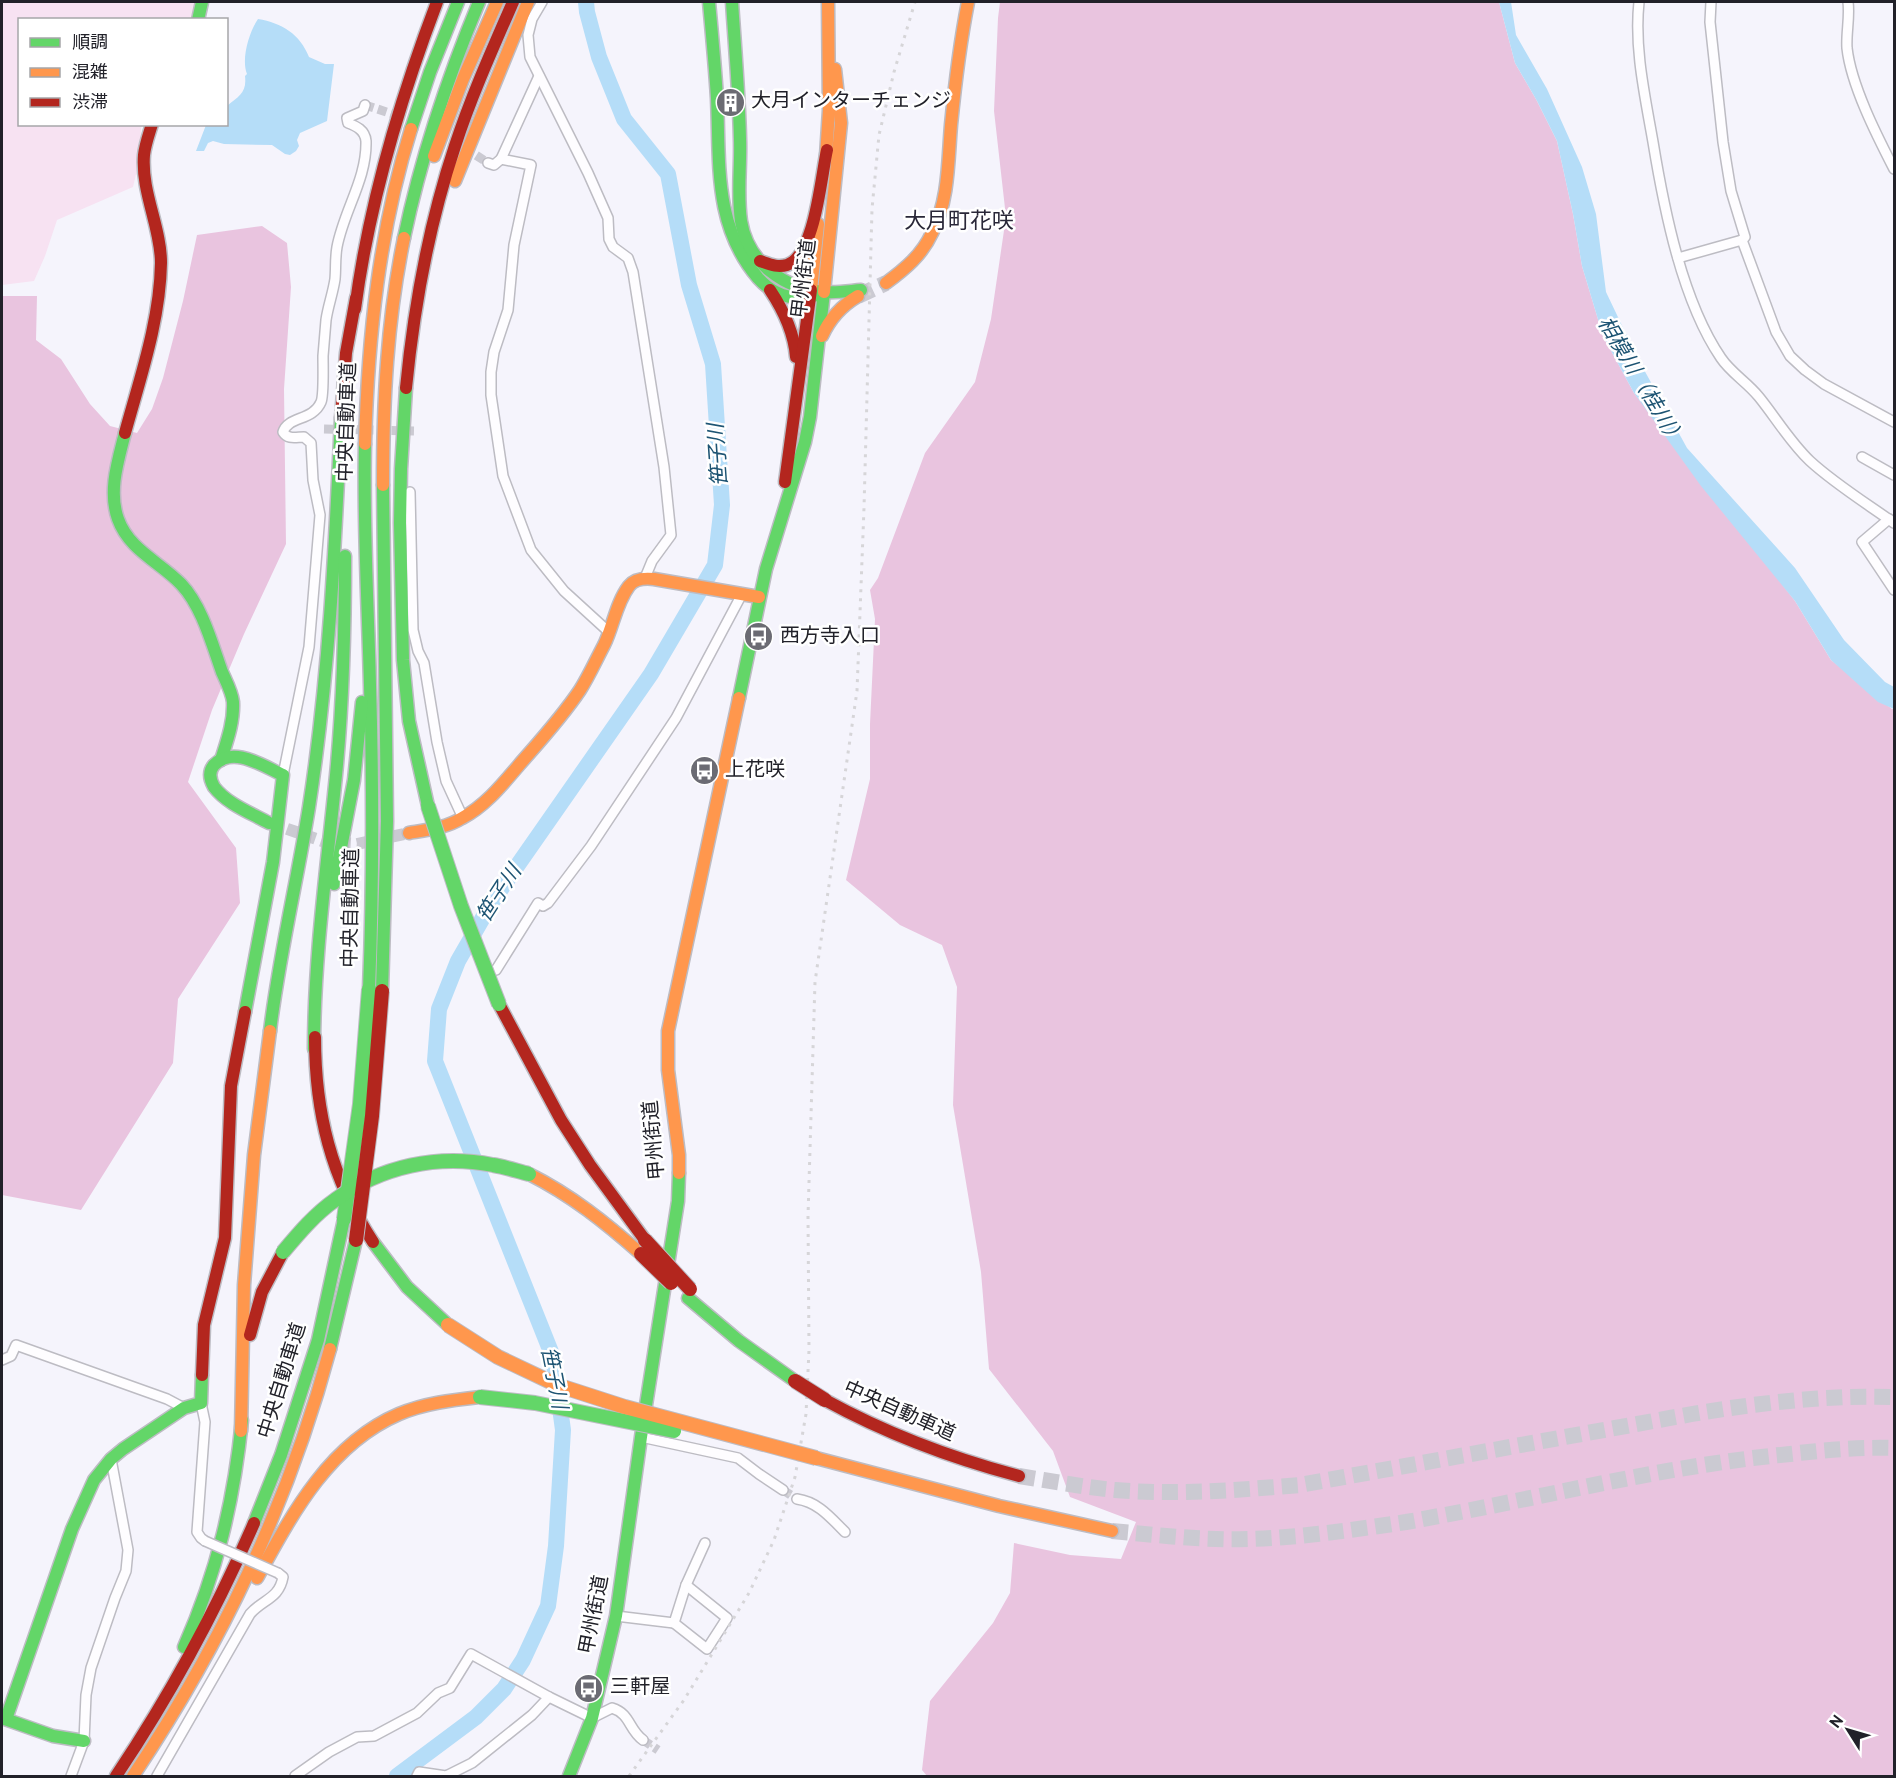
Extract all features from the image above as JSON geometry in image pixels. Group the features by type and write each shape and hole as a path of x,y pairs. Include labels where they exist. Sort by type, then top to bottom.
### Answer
{"main road":[{"path":"198,18 202,2"},
{"path":"241,1431 244,1285 254,1155 271,1022 309,806 316,745 333,585 346,352 369,220 387,150 404,92 437,2"},
{"name":"中央自動車道","path":"133,1776 165,1727 210,1648 256,1556 278,1504 316,1398 356,1240 373,1113 376,990 373,759 365,508 366,415 371,336 383,243 395,186 422,91 458,2"},
{"name":"中央自動車道","path":"115,1776 151,1723 198,1642 235,1569 265,1498 292,1424 318,1338 344,1219 376,990 387,880 383,450 387,355 394,293 414,191 441,98 479,2"},
{"path":"387,355 417,206 445,125 483,30 497,2"},
{"path":"513,2 471,102 441,193 420,282 406,371 400,456 400,506 404,672 413,748 443,860 500,1004 561,1120 596,1173 689,1293"},
{"path":"406,371 437,237 451,191 528,2"},
{"path":"707,2 715,60 724,214 737,250 745,264 784,310 795,342 794,421"},
{"path":"715,60 720,2"},
{"path":"732,2 737,58 741,220 744,235 749,248 765,269 782,281 815,294"},
{"path":"737,58 742,2"},
{"name":"甲州街道","path":"569,1776 592,1718 616,1616 679,1192 679,1155 668,1070 668,1031 759,597 775,536 805,442 810,417 817,350 815,294 829,110 828,2"},
{"path":"886,283 909,266 928,243 937,225 948,171 956,74 968,2"},
{"name":"甲州街道","path":"775,536 842,123 829,23"},
{"path":"151,126 144,155 145,178 161,260 160,292 155,320 116,469 113,494 118,519 129,539 182,585 200,613 233,700 231,730 221,760"},
{"path":"756,259 774,266 783,266 791,263 805,250 814,225 826,150"},
{"path":"768,289 795,299 815,294 860,293 847,301 832,316 817,350"},
{"path":"356,298 350,351 344,452 345,620 342,695 314,986 314,1049 321,1118 330,1152 352,1207 366,1233 402,1281 448,1325 498,1358 577,1392 677,1422 816,1459"},
{"path":"314,1049 322,951 354,780 360,730 365,508"},
{"path":"409,833 446,826 463,818 481,806 501,786 563,714 581,688 610,633 628,587 634,582 649,578 759,597"},
{"path":"84,1741 52,1736 4,1718 72,1528 94,1480 111,1459 184,1408 201,1403 204,1325 225,1238 231,1086 273,862 283,775 248,759 234,756 221,760 211,769 210,780 215,789 229,800 269,823"},
{"path":"115,1776 170,1676 194,1625 214,1573 231,1511 247,1355 252,1322 264,1287 283,1252 309,1220 334,1198 395,1168 462,1159 496,1164 529,1174 567,1193 689,1293"},
{"name":"中央自動車道","path":"689,1293 730,1333 795,1381 857,1418 932,1451 1020,1476"},
{"path":"138,1776 195,1691 292,1515 318,1477 332,1460 365,1432 401,1413 439,1401 480,1397 535,1403 816,1459 1022,1511 1112,1531"}],"street":[{"path":"542,2 532,19 528,35 530,57 608,218 609,239 613,247 628,258 633,272 664,467 671,535 652,561 649,578"},
{"path":"1640,2 1639,55 1659,177 1678,258 1696,311 1720,357 1757,395 1792,442 1811,461 1892,521 1862,542 1894,590"},
{"path":"1678,258 1742,240 1745,237 1731,191 1723,142 1710,22 1711,2"},
{"path":"1848,2 1848,48 1856,84 1894,169"},
{"path":"488,163 494,165 501,159 539,76"},
{"path":"283,775 309,647 320,515 313,480 311,443 304,437 290,438 283,432 289,423 308,417 320,405 323,396 326,320 333,289 337,245 365,162 366,137 363,131 348,123 347,118 363,111 364,105"},
{"path":"501,159 531,165 514,245 508,310 494,352 491,372 491,395 502,476 531,550 564,591 610,633"},
{"path":"1742,240 1776,332 1790,356 1824,384 1894,422"},
{"path":"1862,457 1894,475"},
{"path":"410,492 413,630 418,651 424,663 446,781 463,818"},
{"path":"496,970 538,903 543,906 548,903 591,846 676,718 742,594"},
{"path":"2,1360 11,1356 16,1345 166,1399 184,1408"},
{"path":"157,1776 250,1614 257,1606 277,1594 283,1577 201,1538 197,1532 205,1422 201,1403"},
{"path":"641,1437 738,1458 783,1490"},
{"path":"71,1776 84,1741 86,1695 91,1668 126,1571 128,1550 111,1459"},
{"path":"797,1499 819,1506 845,1532"},
{"path":"674,1623 686,1586 705,1543"},
{"path":"616,1616 674,1623 707,1649 727,1618 686,1586"},
{"path":"295,1776 328,1752 357,1737 374,1736 417,1713 438,1693 450,1688 471,1654 592,1718 612,1708 620,1710 635,1734 643,1740"},
{"path":"417,1776 419,1772 446,1776 472,1763 532,1715 549,1697"}],"shaded area":[{"path":"2,2 196,2 190,18 18,18 18,126 142,126 139,162 133,187 57,220 34,281 2,285"},
{"path":"1000,2 1499,2 1515,63 1557,141 1582,266 1603,336 1634,393 1795,601 1831,660 1894,709 1894,1776 927,1776 922,1770 930,1701 993,1623 1010,1593 1014,1543 1070,1555 1121,1559 1136,1522 1070,1497 1053,1451 989,1369 981,1272 953,1105 957,987 942,945 900,925 846,880 870,779 875,619 870,590 878,578 925,453 975,382 991,319 1006,217 994,111"},
{"path":"262,226 287,243 291,287 284,389 286,544 212,710 188,782 236,848 240,903 178,999 173,1063 81,1210 2,1195 2,296 37,296 36,340 61,359 90,404 110,426 137,433 152,409 163,378 197,235"}],"water":[{"name":"相模川（桂川）","path":"1499,2 1511,2 1516,35 1547,89 1582,167 1596,214 1606,292 1637,357 1687,448 1795,568 1844,640 1885,682 1894,687 1894,709 1878,702 1831,660 1795,601 1701,486 1634,393 1603,336 1582,266 1557,141 1515,63"},
{"path":"258,19 275,23 289,31 301,42 309,57 325,64 334,64 327,121 300,133 297,140 299,146 290,155 272,145 224,144 213,141 208,143 204,151 196,151 206,126 228,126 228,105 238,97 245,86 247,74 245,61 252,31"}],"waterway":[{"name":"笹子川","path":"397,1776 476,1717 504,1689 523,1660 548,1606 556,1546 563,1430 553,1357 435,1061 439,1009 458,961 492,902 651,674 715,565 722,505 713,364 689,285 668,174 624,119 599,57 586,2"}],"tunnel":[{"path":"365,105 399,116"},
{"path":"465,148 488,163"},
{"path":"858,296 886,283"},
{"path":"324,429 414,431"},
{"path":"270,823 325,842 357,844 409,833"},
{"path":"1019,1476 1115,1490 1161,1492 1300,1485 1717,1410 1818,1399 1894,1397"},
{"path":"1112,1531 1216,1539 1311,1535 1406,1522 1646,1475 1742,1459 1855,1448 1894,1448"},
{"path":"783,1490 797,1499"},
{"path":"643,1740 658,1750"}],"railway":[{"path":"629,1776 684,1700 749,1593 774,1540 795,1477 806,1414 809,1350 808,1216 815,982 857,691 872,209 879,135 894,72 915,2"}],"traffic: fast":[{"path":"198,18 202,2"},
{"path":"411,129 430,72 458,2"},
{"path":"404,238 418,178 436,118 479,2"},
{"path":"709,2 716,86 719,170 726,215 733,237 743,258 758,278 771,290 786,296 803,298 820,294"},
{"path":"732,2 738,88 740,211 745,236 751,249 770,271 796,286 825,292 861,290"},
{"path":"739,698 766,569 805,442 810,417 824,292"},
{"path":"406,388 400,523 403,660 409,721 428,806"},
{"path":"270,1031 309,807 322,710 334,564 341,418"},
{"path":"125,433 114,487 118,519 123,530 137,547 181,584 195,603 206,626 233,702 228,739 221,760"},
{"path":"365,444 372,799 369,989"},
{"path":"382,991 387,821 383,485"},
{"path":"314,1049 319,946 340,721 345,556"},
{"path":"334,884 354,780 362,702"},
{"path":"245,1012 273,862 283,775 239,757 222,759 214,765 210,773 211,779 219,793 240,808 269,823"},
{"path":"428,806 461,906 499,1004"},
{"path":"344,1219 360,1104 369,989"},
{"path":"283,1252 307,1224 328,1205 353,1188 391,1171 431,1162 452,1161 493,1165 529,1174"},
{"path":"569,1776 592,1718 616,1616 678,1201 679,1173"},
{"path":"254,1523 281,1455 318,1340 344,1219"},
{"path":"330,1349 356,1240"},
{"path":"373,1242 407,1287 448,1325"},
{"path":"688,1298 739,1341 795,1381"},
{"path":"6,1719 72,1529 94,1480 111,1459 123,1449 184,1408 201,1403 202,1375"},
{"path":"480,1397 535,1403 674,1431"},
{"path":"184,1647 215,1564 229,1508 242,1420"},
{"path":"2,1718 53,1736 84,1741"}],"traffic: slow":[{"path":"434,156 463,79 497,2"},
{"path":"455,181 528,2"},
{"path":"826,156 829,110 828,2"},
{"path":"886,283 918,255 932,233 942,208 947,180 956,79 968,2"},
{"path":"824,292 841,123 835,69"},
{"path":"365,444 372,324 377,285 391,206 411,129"},
{"path":"811,290 818,224"},
{"path":"383,485 387,361 404,238"},
{"path":"822,336 837,313 858,296"},
{"path":"409,833 436,828 456,821 493,795 580,690 604,645 621,600 634,581 654,579 759,597"},
{"path":"679,1173 679,1155 668,1070 668,1031 739,698"},
{"path":"241,1431 244,1285 254,1155 270,1031"},
{"path":"529,1174 588,1210 641,1254"},
{"path":"448,1325 498,1357 557,1385 625,1407 816,1458"},
{"path":"133,1776 195,1676 249,1571 294,1462 330,1349"},
{"path":"257,1578 284,1530 315,1483 352,1443 374,1427 409,1410 439,1402 480,1397"},
{"path":"816,1458 999,1506 1112,1531"}],"traffic: jam":[{"path":"355,309 368,230 387,153 410,77 437,2"},
{"path":"406,388 418,296 437,205 468,110 513,2"},
{"path":"125,433 153,328 160,285 160,250 144,169 147,139 151,126"},
{"path":"760,261 783,266 797,259 804,247 815,214 827,150"},
{"path":"770,290 788,322 796,357"},
{"path":"785,482 811,290"},
{"path":"341,418 346,353 356,298"},
{"path":"356,1240 372,1116 382,991"},
{"path":"499,1004 561,1120 590,1165 645,1240"},
{"path":"202,1375 204,1325 225,1238 231,1086 245,1012"},
{"path":"315,1037 318,1092 328,1144 346,1194 373,1242"},
{"path":"645,1240 690,1289"},
{"path":"250,1335 262,1292 283,1252"},
{"path":"641,1254 671,1283"},
{"path":"795,1381 825,1400"},
{"path":"825,1400 872,1424 920,1444 1019,1476"},
{"path":"116,1776 155,1715 191,1652 224,1589 254,1523"}],"place":[{"name":"大月インターチェンジ","path":"730,102"},
{"name":"西方寺入口","path":"759,637"},
{"name":"上花咲","path":"704,771"},
{"name":"三軒屋","path":"589,1688"}],"district":[{"name":"大月町花咲","path":"959,222"}]}
